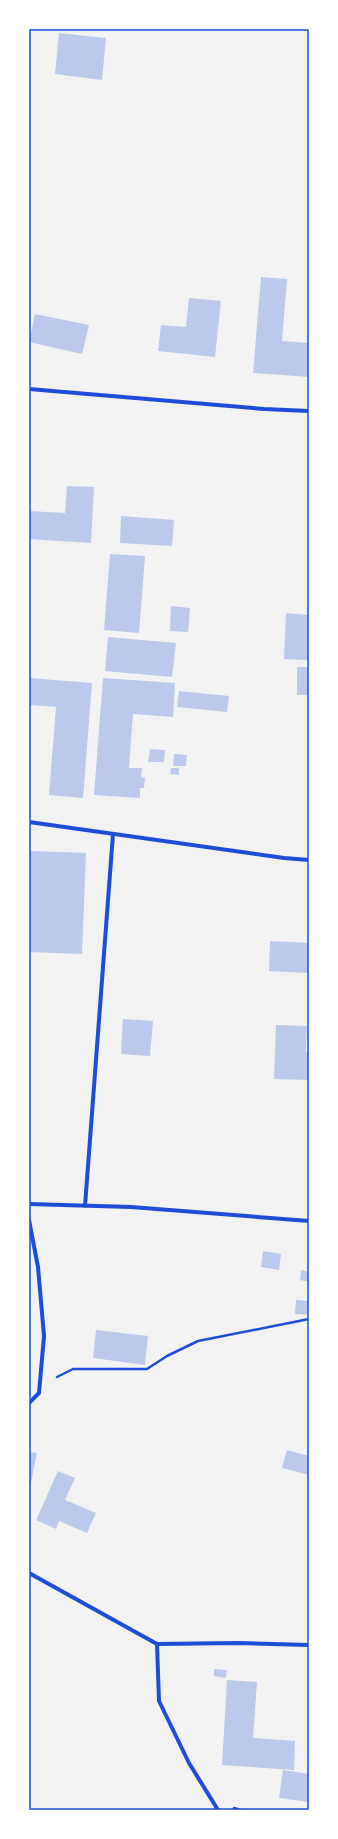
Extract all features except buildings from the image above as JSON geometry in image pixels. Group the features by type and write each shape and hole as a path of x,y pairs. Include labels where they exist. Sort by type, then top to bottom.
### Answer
{"street":[{"path":"29,389 264,409 309,411"},
{"path":"29,822 284,858 309,860"},
{"path":"85,1206 112,834"},
{"path":"29,1204 131,1207 309,1221"},
{"path":"29,1220 38,1267 44,1336 39,1393 29,1402"},
{"path":"29,1573 157,1644 238,1643 309,1645"},
{"path":"157,1644 159,1701 189,1763 218,1810"}],"path":[{"path":"40,1380 60,1376 73,1369 147,1369 167,1356 198,1341 309,1319"}]}
